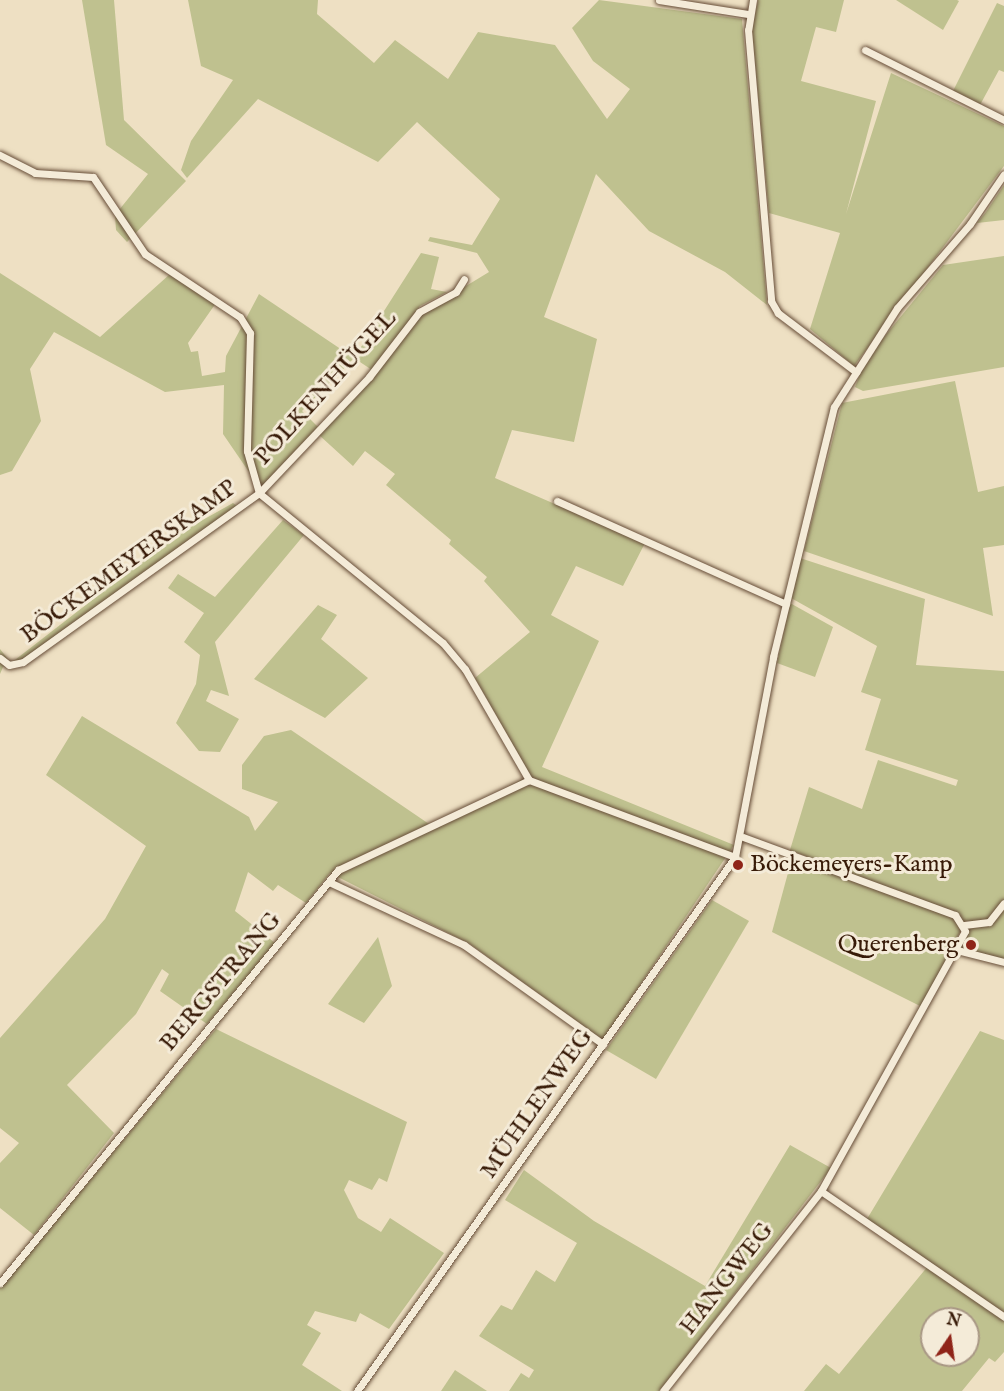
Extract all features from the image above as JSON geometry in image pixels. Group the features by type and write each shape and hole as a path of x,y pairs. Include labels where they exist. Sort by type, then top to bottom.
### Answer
{"street":[{"path":"659,0 748,14"},
{"path":"753,0 748,14 771,301 778,313 856,372"},
{"path":"865,50 1004,120"},
{"name":"POLKENHÜGEL","path":"0,155 35,172 93,177 145,254 240,317 250,333 253,359 247,451 259,493"},
{"name":"MÜHLENWEG","path":"357,1391 735,857 743,837 786,604 828,426 856,372 897,309 970,224 1004,174"},
{"name":"POLKENHÜGEL","path":"259,493 369,376 419,312 456,292 464,279"},
{"name":"BÖCKEMEYERSKAMP","path":"0,658 15,666 259,493 443,643 465,669 529,780"},
{"path":"557,501 786,604"},
{"path":"529,780 735,857"},
{"name":"BERGSTRANG","path":"0,1282 329,882 349,861 529,780"},
{"path":"743,837 955,915 964,925 989,922 1004,903"},
{"path":"329,882 464,945 603,1044"},
{"name":"HANGWEG","path":"663,1391 821,1191 957,950 964,925"},
{"path":"957,950 1004,962"},
{"path":"821,1191 1004,1317"}],"green space":[{"path":"82,0 114,0 124,120 186,181 127,242 116,230 115,215 148,174 106,145"},
{"path":"188,0 318,0 317,14 374,63 395,40 448,79 478,32 555,45 607,119 630,89 593,61 572,28 599,0 742,19 767,305 725,272 649,231 596,174 544,317 597,339 574,442 512,430 495,478 645,543 623,586 576,566 551,615 599,641 542,767 734,845 603,1040 470,944 330,873 306,903 278,885 273,891 248,872 235,911 275,943 207,1024 160,991 169,974 162,969 136,1014 67,1085 114,1133 34,1235 0,1208 0,1163 19,1143 0,1128 0,1038 105,919 146,846 46,775 82,716 249,817 255,831 278,802 242,789 242,765 264,736 291,730 432,826 530,775 475,678 530,632 484,581 487,577 449,544 451,540 386,485 395,474 365,451 353,466 319,435 375,372 354,358 421,253 439,257 431,289 447,292 420,306 385,354 420,314 489,272 477,253 428,241 430,237 472,245 500,199 417,122 378,162 258,99 187,178 181,170 191,141 233,80 201,66"},
{"path":"758,0 844,0 836,32 816,27 801,81 876,101 846,214 891,73 1004,126 1004,166 854,366 810,329 840,233 769,213 752,30"},
{"path":"896,0 957,0 959,1 943,30"},
{"path":"997,3 1004,6 1004,72 999,70 980,105 953,91"},
{"path":"1004,185 1004,220 977,223 986,212"},
{"path":"1004,256 1004,367 863,391 855,387 866,359 943,265"},
{"path":"0,273 100,337 170,274 216,303 188,343 191,352 198,351 202,376 225,372 226,356 259,294 354,358 302,411 319,428 260,488 223,434 224,385 165,392 54,332 30,369 41,421 12,471 0,475"},
{"path":"955,381 978,492 1004,486 1004,545 983,548 993,616 804,551 842,403"},
{"path":"233,503 237,506 23,659 3,667 0,674 0,649 11,663 176,535"},
{"path":"283,520 304,535 215,642 229,696 211,690 206,701 239,719 220,752 199,751 176,723 196,684 200,655 184,642 204,613 168,588 178,574 215,597"},
{"path":"800,558 925,599 916,665 1004,671 1004,901 989,921 965,924 955,914 790,850 809,787 862,809 878,760 956,786 958,780 865,750 881,699 861,692 877,646 791,598"},
{"path":"790,603 833,627 815,677 777,663"},
{"path":"318,605 337,615 321,639 368,678 325,718 254,679"},
{"path":"792,858 954,916 961,930 922,1007 772,932"},
{"path":"712,900 749,921 656,1079 606,1050"},
{"path":"1004,908 1004,960 962,949 968,927 992,923"},
{"path":"378,937 392,986 364,1023 328,1004"},
{"path":"216,1029 407,1122 387,1182 379,1178 372,1190 349,1180 344,1190 358,1218 381,1232 390,1218 444,1253 389,1329 360,1313 356,1322 315,1311 307,1325 321,1333 302,1365 342,1391 0,1391 0,1288"},
{"path":"980,1031 1004,1040 1004,1352 995,1362 989,1358 962,1391 804,1391 826,1364 839,1374 928,1266 867,1219"},
{"path":"790,1145 831,1168 660,1391 509,1391 521,1373 529,1378 534,1370 479,1336 501,1305 512,1310 536,1270 555,1282 577,1243 505,1200 524,1170 594,1221 705,1286"},
{"path":"455,1370 487,1391 441,1391"}],"place":[{"name":"Böckemeyers-Kamp","path":"738,865"},
{"name":"Querenberg","path":"971,945"}]}
